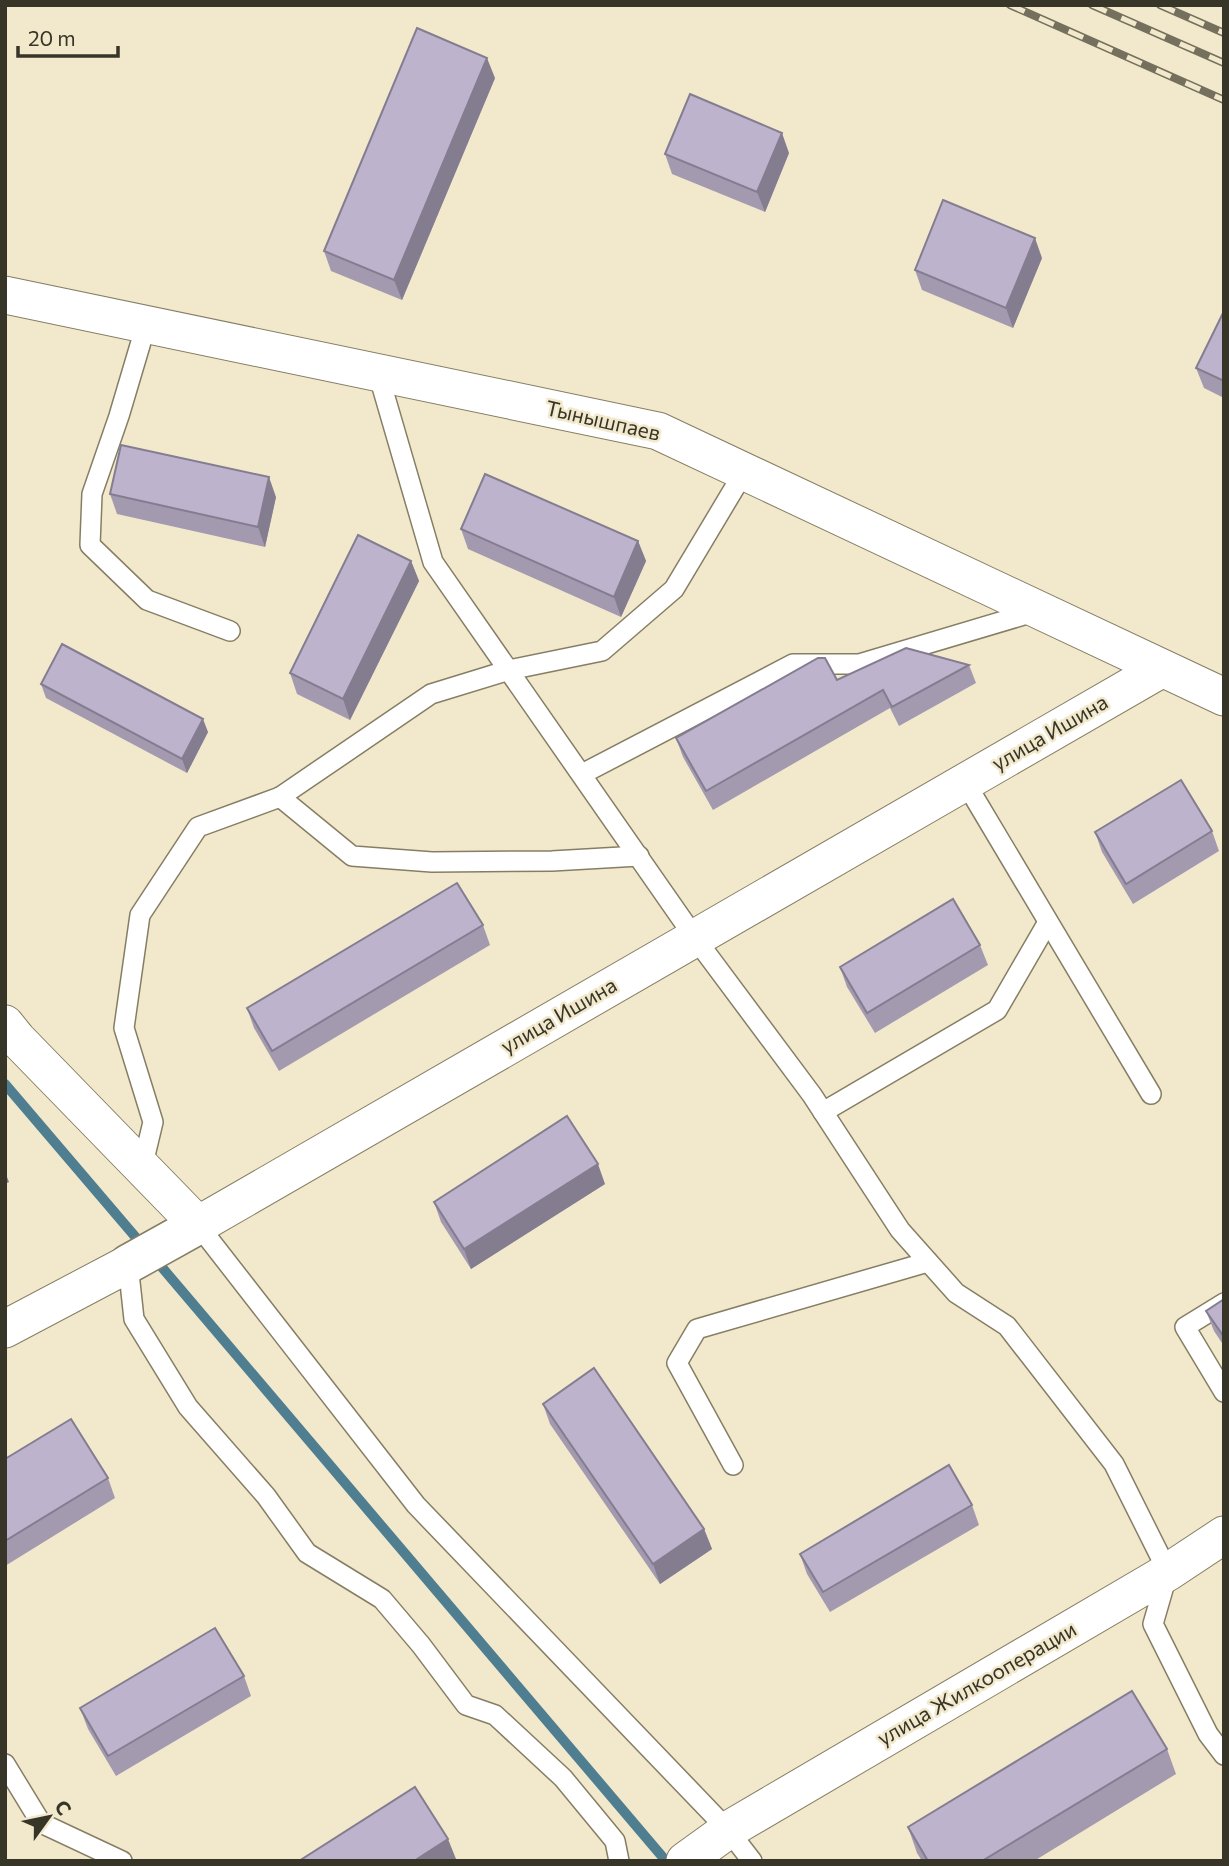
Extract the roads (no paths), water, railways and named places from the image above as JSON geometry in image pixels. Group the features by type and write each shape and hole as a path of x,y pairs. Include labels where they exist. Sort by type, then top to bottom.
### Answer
{"street":[{"name":"Тынышпаев","path":"5,295 658,431 1224,697"},
{"name":"улица Ишина","path":"198,1225 1161,669"},
{"path":"5,1024 198,1225 5,1329"},
{"name":"улица Жилкооперации","path":"685,1861 728,1830 1168,1572 1224,1535"}],"lane":[{"path":"146,324 119,416 92,494 90,545 148,600 230,631"},
{"path":"378,373 433,562 695,938 823,1112 900,1230 956,1293 1007,1326 1114,1464 1168,1572 1153,1624 1208,1734 1224,1755"},
{"path":"142,1168 153,1122 124,1028 140,915 198,827 280,797 431,694 509,670 602,651 674,589 744,472"},
{"path":"582,775 793,664 859,664 1038,611"},
{"path":"965,782 1151,1094"},
{"path":"280,797 352,856 432,862 639,856"},
{"path":"823,1112 997,1010 1048,922"},
{"path":"198,1225 416,1505 728,1830 752,1861"},
{"path":"733,1465 677,1363 696,1329 928,1262"},
{"path":"128,1264 134,1319 188,1407 266,1496 307,1553 382,1599 466,1704 495,1715 563,1778 615,1841 619,1861"},
{"path":"1224,1303 1185,1326 1224,1392"},
{"path":"5,1764 41,1823 122,1861"}],"waterway":[{"path":"5,1084 144,1247"},
{"path":"154,1258 666,1861"}],"railway":[{"path":"1010,5 1224,100"},
{"path":"1092,5 1224,63"},
{"path":"1160,5 1224,33"}]}
